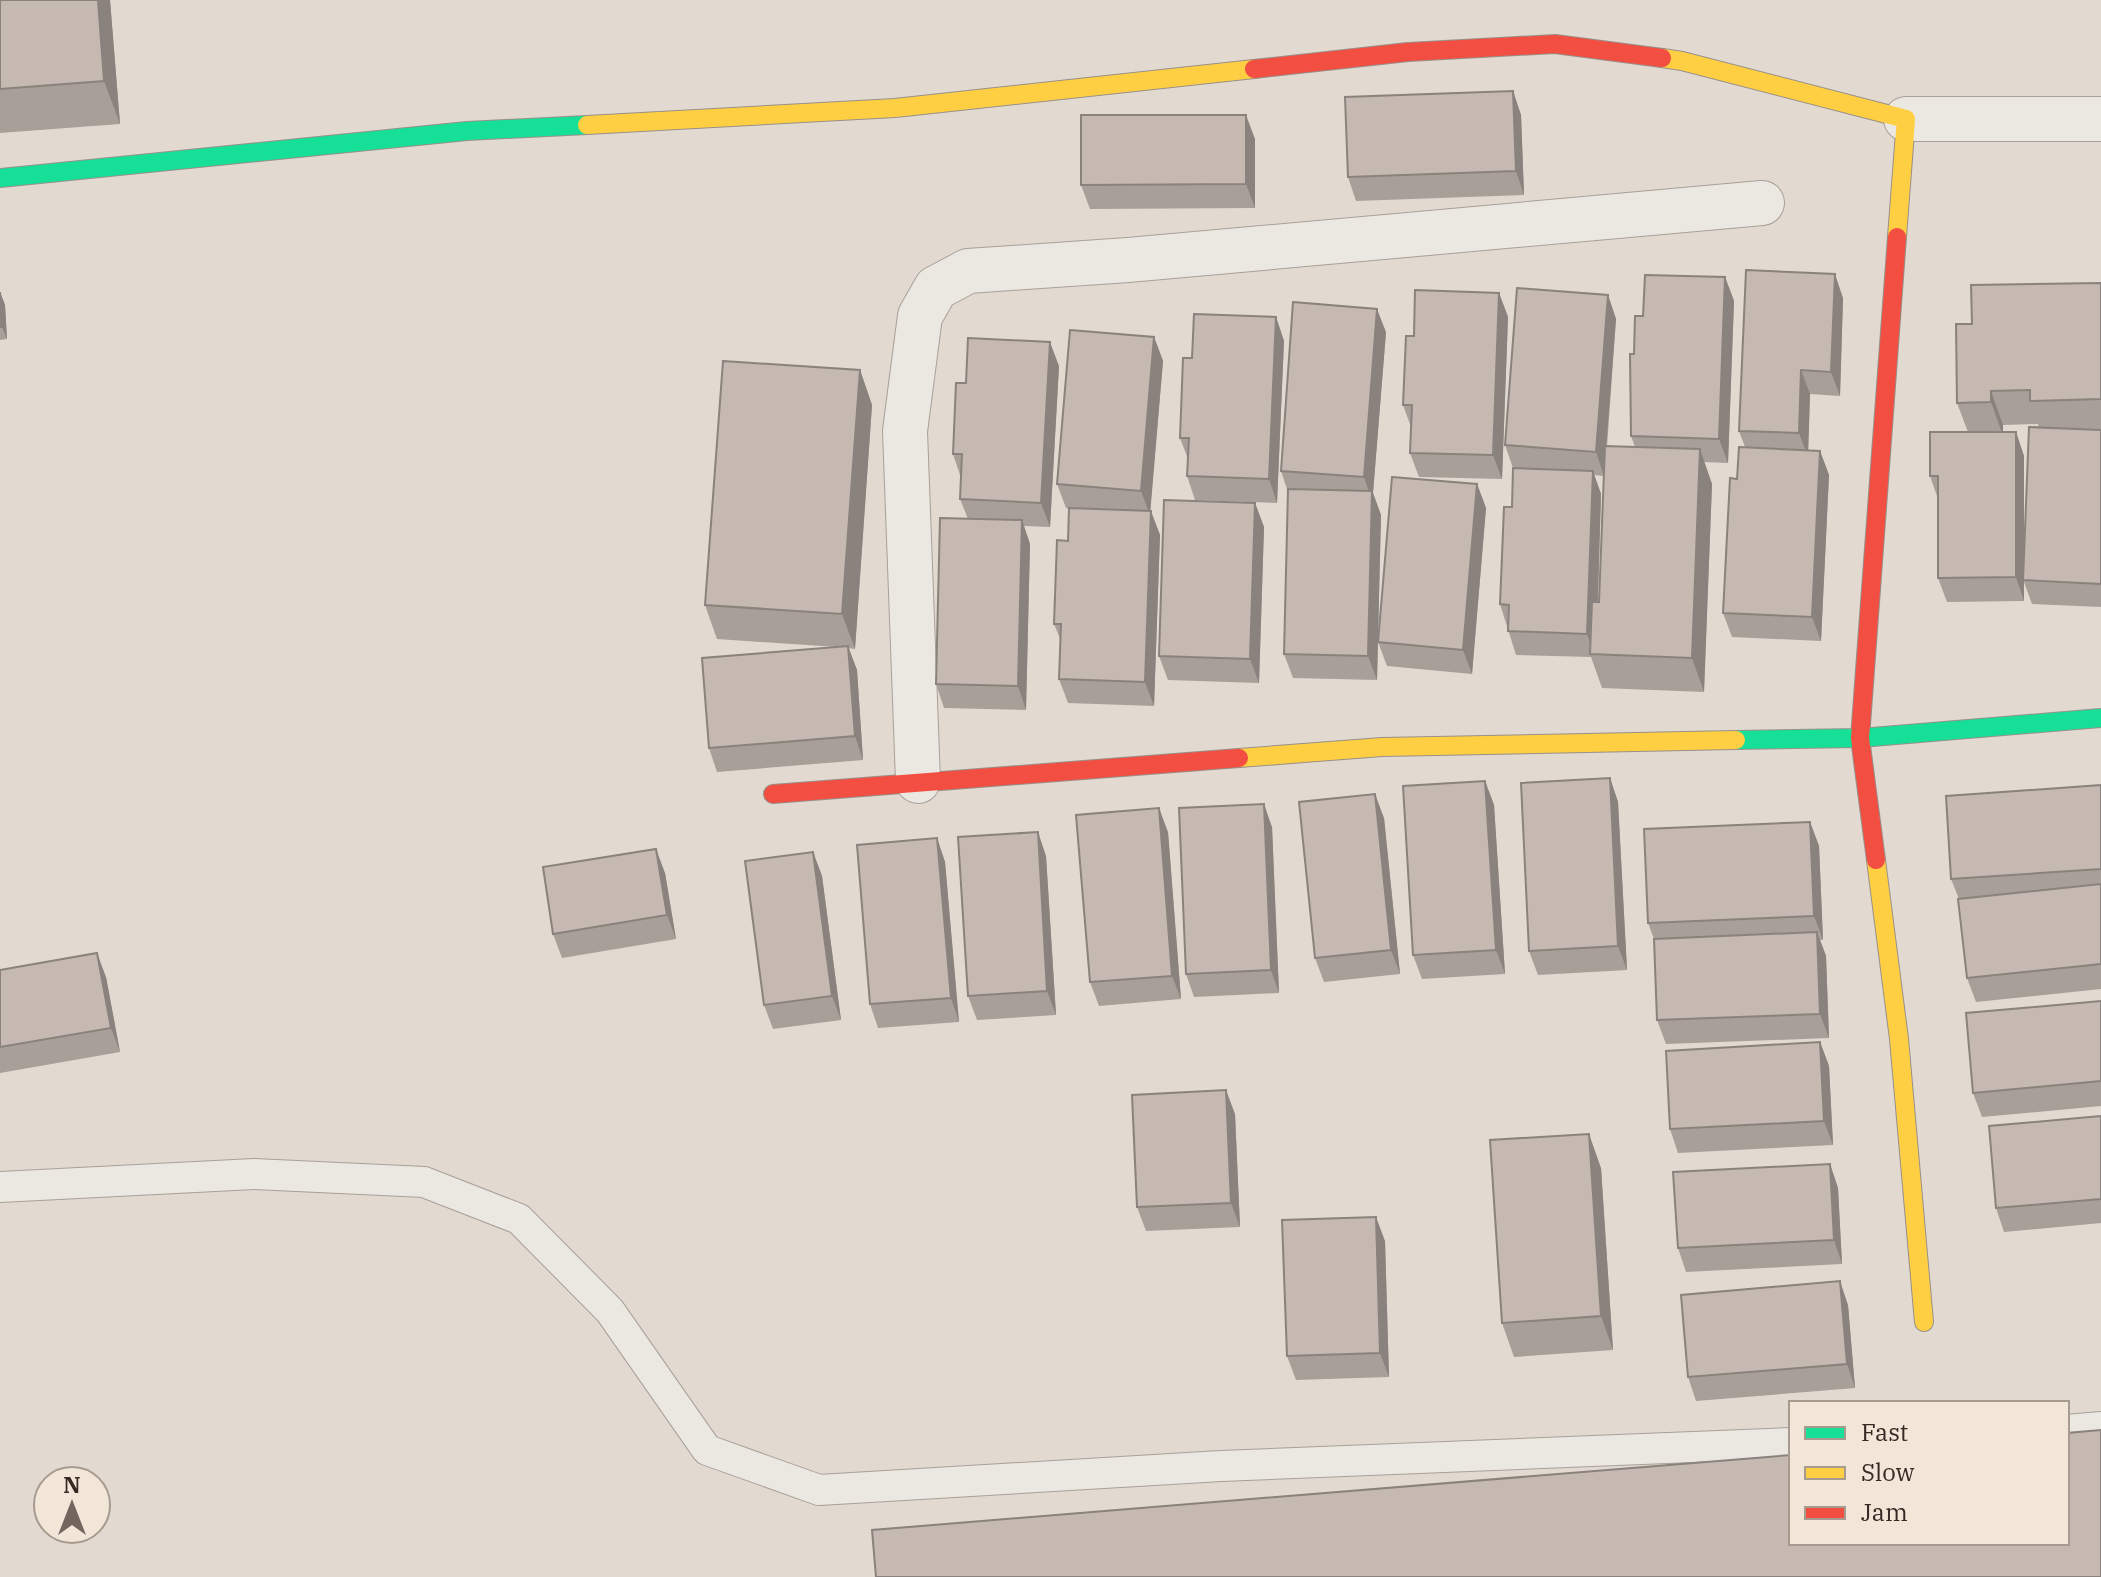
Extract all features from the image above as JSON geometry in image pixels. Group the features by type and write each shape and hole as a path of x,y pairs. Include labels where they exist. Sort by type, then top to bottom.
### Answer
{"street":[{"path":"0,178 467,131 895,108 1408,52 1555,44 1682,61 1906,119 2101,119"},
{"path":"1906,119 1860,738 1899,1039 1924,1322"},
{"path":"918,781 905,431 920,316 936,288 968,271 1160,258 1762,203"},
{"path":"773,794 1382,747 1860,738 2101,718"}],"lane":[{"path":"0,1187 254,1174 424,1182 519,1219 610,1311 707,1450 819,1490 1221,1466 1789,1443"},
{"path":"2069,1430 2101,1427"}],"building":[{"path":"0,0 98,0 104,81 0,89"},
{"path":"1513,91 1516,171 1348,177 1345,97"},
{"path":"1081,115 1246,115 1246,184 1081,185"},
{"path":"1746,270 1835,274 1831,372 1801,370 1799,433 1739,431"},
{"path":"1645,275 1725,277 1719,439 1631,436 1630,354 1634,354 1635,316 1643,316"},
{"path":"2101,283 2101,399 2030,401 2030,390 1991,391 1991,402 1957,403 1956,324 1972,324 1971,285"},
{"path":"1517,288 1608,295 1596,452 1505,445"},
{"path":"1415,290 1499,293 1493,455 1410,453 1412,405 1403,405 1406,336 1414,336"},
{"path":"1293,302 1377,309 1364,477 1281,471"},
{"path":"1194,314 1276,317 1269,479 1187,476 1189,438 1180,438 1183,358 1192,358"},
{"path":"1070,330 1154,337 1141,491 1057,484"},
{"path":"968,338 1050,342 1041,503 960,499 962,454 953,454 956,383 966,383"},
{"path":"723,361 860,370 842,614 705,605"},
{"path":"2029,427 2101,430 2101,584 2023,580"},
{"path":"1930,432 2016,432 2016,577 1938,578 1938,476 1930,476"},
{"path":"1605,446 1700,449 1692,658 1590,654 1592,602 1599,602"},
{"path":"1739,447 1820,451 1812,617 1723,613 1730,478 1737,479"},
{"path":"1513,468 1593,471 1587,634 1508,631 1509,605 1500,604 1504,507 1512,507"},
{"path":"1392,477 1477,484 1463,650 1378,642"},
{"path":"1288,489 1372,491 1368,656 1284,654"},
{"path":"1164,500 1255,503 1250,659 1159,656"},
{"path":"1069,508 1151,511 1145,682 1059,679 1061,624 1054,624 1057,540 1068,541"},
{"path":"940,518 1022,520 1018,686 936,684"},
{"path":"848,646 855,736 709,748 702,658"},
{"path":"1610,778 1618,946 1529,951 1521,783"},
{"path":"1485,781 1496,950 1413,955 1403,786"},
{"path":"2101,785 2101,869 1951,879 1946,796"},
{"path":"1375,794 1391,950 1315,958 1299,802"},
{"path":"1264,804 1271,970 1186,974 1179,808"},
{"path":"1159,808 1172,976 1090,982 1076,815"},
{"path":"1810,822 1814,916 1648,923 1644,829"},
{"path":"1038,832 1047,991 968,996 958,837"},
{"path":"937,838 951,998 870,1004 857,845"},
{"path":"656,849 667,915 553,934 543,867"},
{"path":"813,852 832,996 764,1005 745,861"},
{"path":"2101,884 2101,964 1967,978 1958,899"},
{"path":"1817,932 1820,1014 1657,1020 1654,939"},
{"path":"97,953 111,1028 0,1047 0,970"},
{"path":"2101,1001 2101,1081 1973,1093 1966,1013"},
{"path":"1820,1042 1824,1121 1670,1129 1666,1051"},
{"path":"1226,1090 1231,1203 1137,1207 1132,1095"},
{"path":"2101,1116 2101,1199 1996,1208 1989,1126"},
{"path":"1589,1134 1601,1316 1502,1323 1490,1140"},
{"path":"1830,1164 1834,1240 1678,1248 1673,1172"},
{"path":"1376,1217 1380,1353 1287,1356 1282,1220"},
{"path":"1840,1281 1847,1364 1688,1377 1681,1295"},
{"path":"2101,1430 2101,1577 876,1577 872,1530 1789,1455 1789,1545 2069,1545 2069,1433"}],"traffic: fast":[{"path":"0,178 467,131 587,125"},
{"path":"1736,740 1860,738 2101,718"}],"traffic: slow":[{"path":"1662,58 1906,119 1897,237"},
{"path":"587,125 895,108 1254,69"},
{"path":"1239,758 1382,747 1736,740"},
{"path":"1876,860 1899,1039 1924,1322"}],"traffic: jam":[{"path":"1254,69 1408,52 1555,44 1662,58"},
{"path":"1876,860 1860,738 1897,237"},
{"path":"773,794 1239,758"}]}
